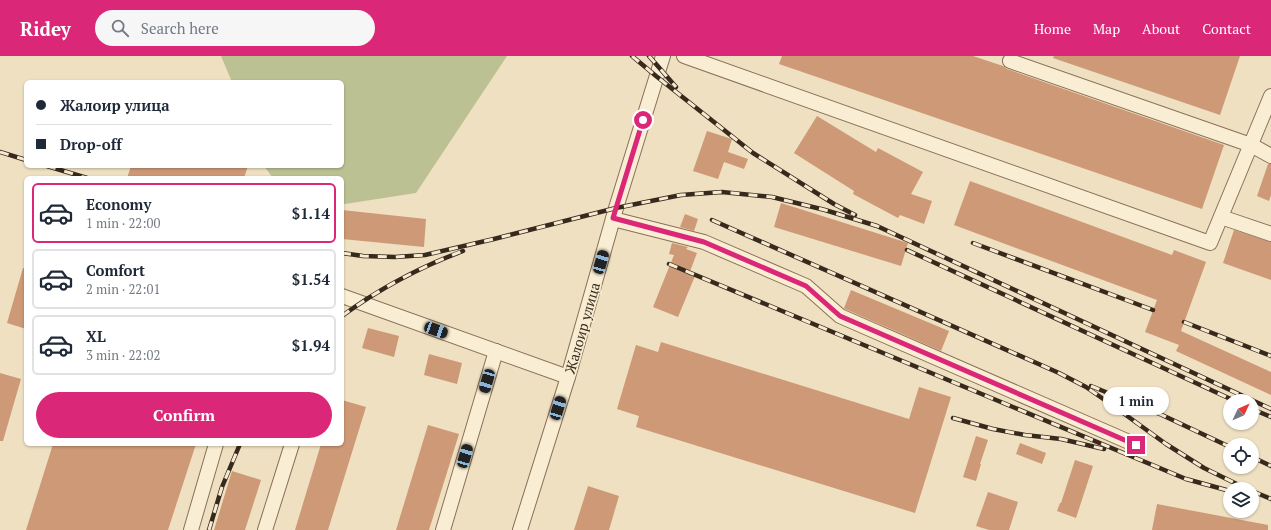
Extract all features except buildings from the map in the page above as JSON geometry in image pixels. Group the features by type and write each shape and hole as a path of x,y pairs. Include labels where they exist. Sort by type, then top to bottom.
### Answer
{"street":[{"name":"Жалоир улица","path":"520,530 568,377 613,218 663,56"},
{"path":"684,56 714,61 1210,243 1271,96"},
{"path":"1010,61 1251,145 1271,156"},
{"path":"1221,217 1271,234"},
{"path":"613,218 704,242 806,286 840,316 1136,445"},
{"path":"344,297 568,377"},
{"path":"443,530 496,351"},
{"path":"191,530 215,446"},
{"path":"265,530 291,446"}],"green space":[{"path":"221,56 507,56 416,193 345,204 344,176 272,176 266,168 344,168 344,80 231,80"}],"railway":[{"path":"632,56 753,153 834,204 855,215"},
{"path":"649,56 676,87"},
{"path":"0,152 24,159"},
{"path":"54,168 80,176"},
{"path":"344,253 363,256 395,257 425,255 616,208 681,195 722,192 772,197 825,210 877,226 1271,409"},
{"path":"712,220 1059,373 1086,387 1166,444 1204,468 1233,482"},
{"path":"973,243 1153,310"},
{"path":"907,250 1223,395"},
{"path":"344,315 400,279 463,251"},
{"path":"669,264 1186,479 1223,489"},
{"path":"1184,322 1271,356"},
{"path":"1091,386 1162,415 1223,444"},
{"path":"1259,412 1271,417"},
{"path":"953,418 993,429 1025,435 1061,439 1104,449"},
{"path":"209,530 222,487 239,446"},
{"path":"1259,460 1271,466"},
{"path":"1259,494 1271,499"}],"route":[{"path":"643,120 613,218 704,242 806,286 840,316 1136,445"}]}
